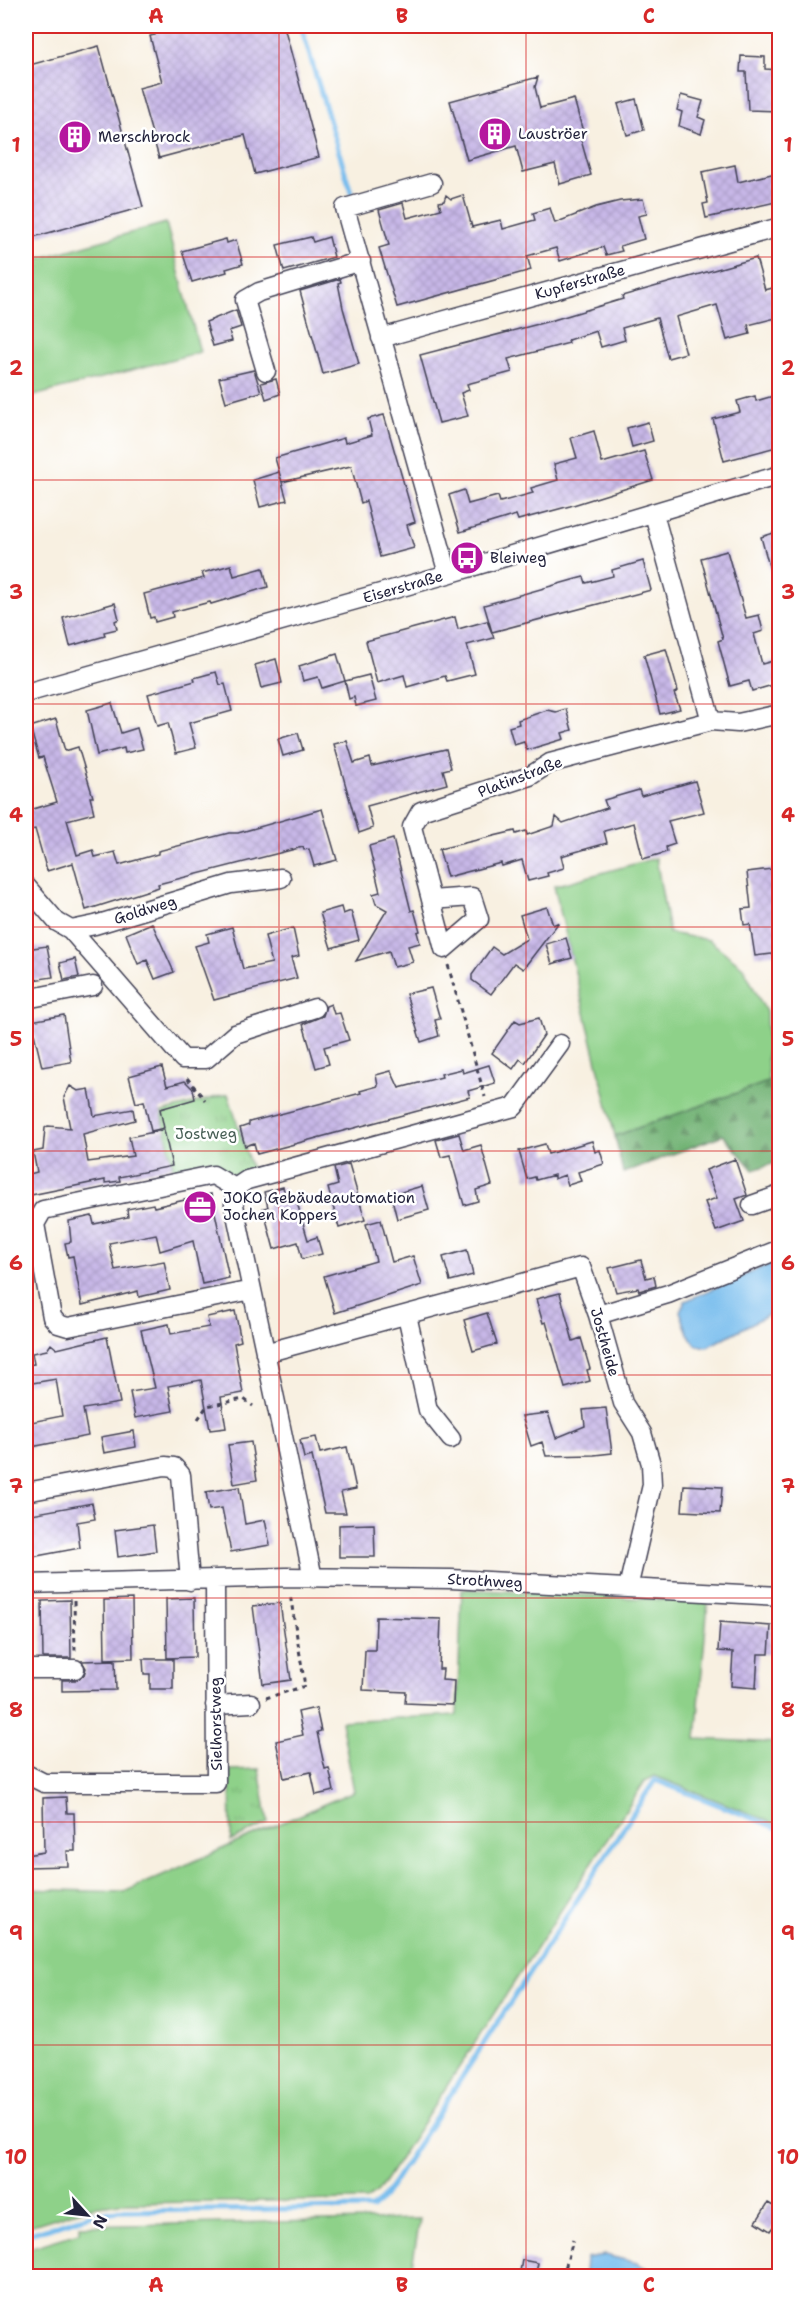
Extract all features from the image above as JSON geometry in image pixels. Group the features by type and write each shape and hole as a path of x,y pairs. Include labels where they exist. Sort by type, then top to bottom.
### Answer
{"street":[{"path":"432,183 345,208 448,574"},
{"name":"Kupferstraße","path":"381,338 780,227"},
{"path":"266,371 244,300 259,292 361,261"},
{"name":"Eiserstraße","path":"26,693 448,574 780,476"},
{"path":"654,514 711,721"},
{"name":"Platinstraße","path":"444,949 412,827 421,811 530,776 550,763 711,721 738,723 780,714"},
{"name":"Goldweg","path":"71,930 95,925 231,884 281,878"},
{"path":"26,886 57,922 71,930 183,1059 206,1059 235,1034 315,1008"},
{"path":"431,900 472,897 480,919 444,949"},
{"path":"26,999 93,986"},
{"path":"235,1188 247,1180 514,1107 560,1044"},
{"path":"235,1188 213,1175 43,1210 35,1224 52,1317 58,1324 68,1327 252,1290"},
{"path":"235,1188 234,1205 313,1578"},
{"path":"752,1205 780,1195"},
{"path":"598,1315 668,1294 780,1249"},
{"name":"Jostheide","path":"265,1353 581,1267 598,1315 623,1403 642,1433 651,1464 652,1485 628,1588"},
{"path":"407,1314 428,1410 451,1439"},
{"path":"26,1492 165,1466 174,1467 181,1475 190,1581"},
{"name":"Strothweg","path":"26,1584 215,1581 287,1577 451,1579 780,1596"},
{"name":"Sielhorstweg","path":"26,1774 44,1783 216,1783 215,1581"},
{"path":"26,1670 75,1669"},
{"path":"215,1706 252,1703"}],"path":[{"path":"444,949 489,1114"},
{"path":"198,1419 207,1406 244,1398 253,1406"},
{"path":"252,1703 305,1686 287,1577"},
{"path":"74,1584 75,1669"},
{"path":"563,2277 573,2240"}],"green space":[{"path":"166,223 200,352 26,398 26,262"},
{"path":"656,858 669,933 709,940 743,967 766,1012 768,1082 615,1136 554,886"},
{"path":"779,1075 779,1162 753,1170 723,1135 623,1173 615,1136 768,1082"},
{"name":"Jostweg","path":"228,1094 252,1170 233,1175 215,1166 174,1174 162,1112"},
{"path":"462,1589 708,1602 696,1739 779,1743 779,1825 655,1776 645,1781 378,2192 366,2200 120,2203 91,2207 26,2227 26,1889 124,1892 354,1791 341,1721 457,1715"},
{"path":"259,1769 268,1823 231,1841 230,1770"},
{"path":"420,2219 410,2276 26,2276 26,2249 79,2233 79,2226"}],"water":[{"path":"779,1260 779,1309 707,1347 696,1345 688,1334 680,1311 685,1301"},
{"path":"605,2255 637,2263 660,2276 585,2274 586,2258"}],"building":[{"path":"152,26 284,26 319,157 255,174 245,135 159,158 139,88 162,82 150,36 155,35"},
{"name":"Merschbrock","path":"99,46 143,207 26,239 26,66"},
{"path":"741,56 765,57 765,69 780,70 780,111 748,110 746,72 740,72"},
{"path":"538,77 535,87 540,108 574,99 583,132 579,133 591,175 560,184 555,164 523,172 516,146 467,160 450,101"},
{"path":"681,95 703,101 698,117 705,120 701,134 679,126 682,112 677,110"},
{"path":"636,99 644,130 627,135 618,104"},
{"path":"735,165 738,182 780,172 780,201 706,218 703,204 708,203 702,172"},
{"path":"446,195 451,199 463,195 472,227 501,220 503,229 535,220 533,213 550,208 555,223 596,207 620,201 643,199 647,214 638,216 644,239 620,246 622,251 606,255 603,247 560,261 556,248 527,256 531,270 397,307 379,248 389,245 379,210 403,203 407,218 441,209 439,202 444,201"},
{"path":"311,237 313,242 329,237 334,257 284,271 277,245"},
{"path":"226,239 227,243 236,240 243,264 226,269 227,272 192,282 182,251"},
{"path":"756,258 765,290 780,286 780,317 748,325 750,334 727,340 717,305 676,317 686,353 668,358 657,318 622,328 625,340 601,347 596,331 568,340 569,343 508,359 512,372 467,384 469,390 461,393 468,416 439,423 420,355 550,321 623,299 622,296"},
{"path":"340,279 341,282 338,283 343,308 359,364 323,374 300,291"},
{"path":"236,310 241,327 229,331 232,341 213,346 206,322"},
{"path":"254,370 261,392 226,402 219,378"},
{"path":"276,379 280,394 266,399 261,383"},
{"path":"780,394 780,446 724,461 713,419 740,412 737,401 755,396 756,401"},
{"path":"384,415 415,522 407,525 414,548 380,557 366,501 361,503 351,466 282,482 275,458 344,438 345,443 372,435 368,419"},
{"path":"648,422 653,441 632,447 627,428"},
{"path":"594,431 602,463 644,451 653,480 570,506 518,520 516,515 460,532 449,495 464,490 468,504 498,496 500,502 533,493 531,488 558,480 554,464 577,458 571,438"},
{"path":"279,472 287,500 260,507 253,480"},
{"path":"780,531 780,587 775,588 761,537"},
{"path":"727,551 746,618 759,615 763,631 754,634 762,664 780,659 780,683 752,691 749,681 730,686 718,641 723,639 701,558"},
{"path":"643,561 651,590 492,632 484,605 584,577 586,583 613,576 612,570"},
{"path":"231,565 234,576 263,568 268,587 211,604 210,602 172,612 173,617 155,622 154,617 150,618 144,594 204,578 202,573"},
{"path":"115,603 119,619 115,621 117,629 104,632 105,636 70,646 63,618"},
{"path":"455,617 458,629 487,621 494,638 467,645 475,674 447,681 445,676 407,687 404,675 377,683 366,641"},
{"path":"666,649 678,691 674,693 680,709 660,714 644,655"},
{"path":"337,654 345,681 322,688 318,677 303,681 299,666"},
{"path":"276,659 282,683 261,688 255,665"},
{"path":"216,672 220,685 225,684 232,711 189,723 196,748 176,753 168,723 157,726 148,694 195,681 194,678"},
{"path":"369,675 376,701 356,706 354,697 349,699 345,681"},
{"path":"112,703 121,733 137,728 143,749 125,753 124,748 97,755 87,710"},
{"path":"566,709 572,730 562,733 564,739 527,750 524,742 514,745 509,727 519,724 518,720 547,710 556,712"},
{"path":"56,719 65,751 78,747 93,797 90,797 94,813 67,820 77,855 93,850 95,857 115,852 119,865 158,854 158,851 229,833 238,833 322,809 337,860 314,866 309,849 304,850 303,847 158,884 159,887 86,910 73,863 47,871 35,829 30,830 26,813 26,811 57,802 43,757 39,758 30,727"},
{"path":"298,733 303,750 283,756 278,739"},
{"path":"347,741 354,763 370,758 372,766 446,749 451,768 443,770 447,784 367,806 373,828 359,833 334,744"},
{"path":"695,781 704,812 668,821 675,844 666,847 667,852 643,859 634,823 604,831 607,843 561,856 564,868 547,873 548,876 528,881 522,860 447,877 439,849 515,831 516,834 526,831 527,835 554,826 556,817 563,823 607,808 604,800 639,790 641,796"},
{"path":"393,839 411,911 414,910 420,931 417,932 420,943 408,946 413,962 394,967 389,951 356,961 387,910 376,904 373,894 380,892 369,846"},
{"path":"780,868 780,899 774,900 780,953 755,956 750,924 744,925 742,909 751,908 747,872"},
{"path":"341,907 343,914 351,911 359,940 331,948 320,913"},
{"path":"547,907 553,925 559,922 523,969 514,963 491,994 472,980 472,975 492,947 502,954 527,939 520,915"},
{"path":"152,923 174,972 155,979 147,960 138,964 126,934"},
{"path":"232,927 243,969 272,963 265,936 293,928 299,956 291,958 297,978 214,1000 195,946 209,942 207,934"},
{"path":"566,938 572,958 552,964 546,944"},
{"path":"47,946 53,977 27,981 26,949"},
{"path":"75,959 79,977 64,980 60,963"},
{"path":"431,988 440,1019 435,1020 439,1036 421,1042 406,994"},
{"path":"331,1004 334,1014 340,1013 349,1040 324,1047 329,1064 316,1068 303,1024 323,1016 326,1006"},
{"path":"64,1015 71,1062 42,1067 31,1021"},
{"path":"539,1018 544,1035 525,1063 520,1059 513,1069 492,1053 515,1020 520,1023"},
{"path":"489,1065 495,1083 468,1091 470,1097 257,1154 254,1143 245,1146 240,1128 249,1125 249,1122 361,1093 360,1091 378,1086 376,1075 391,1071 399,1088 442,1077 441,1074 462,1069 463,1073"},
{"path":"162,1067 167,1086 185,1081 193,1089 195,1099 160,1109 164,1128 151,1131 144,1101 136,1103 129,1076"},
{"path":"70,1086 78,1091 89,1089 94,1116 133,1109 135,1120 83,1134 88,1162 133,1156 129,1137 164,1130 172,1166 119,1177 120,1181 105,1183 105,1180 26,1196 26,1175 37,1172 33,1152 43,1150 45,1128 48,1126 70,1128 64,1097"},
{"path":"459,1134 464,1150 481,1145 492,1185 476,1190 478,1201 464,1205 450,1155 441,1157 436,1140"},
{"path":"592,1141 595,1152 600,1150 604,1164 578,1172 581,1181 568,1185 565,1175 554,1179 554,1175 536,1180 535,1177 527,1179 519,1151 545,1144 548,1154"},
{"path":"735,1159 747,1195 736,1199 744,1221 716,1231 705,1202 717,1198 706,1170"},
{"path":"349,1164 365,1220 339,1228 328,1188 338,1185 334,1168"},
{"path":"422,1186 429,1210 397,1219 391,1195"},
{"path":"283,1187 287,1202 296,1199 308,1240 317,1237 322,1254 302,1259 298,1242 274,1249 263,1208 268,1207 264,1192"},
{"path":"211,1194 229,1278 202,1284 193,1241 160,1251 156,1234 109,1243 115,1270 164,1261 170,1290 139,1297 138,1291 82,1305 73,1256 68,1257 65,1243 71,1242 69,1221 92,1216 94,1224 128,1217 127,1209 153,1204 154,1207"},
{"path":"381,1220 392,1262 413,1256 422,1285 335,1313 324,1276 376,1261 366,1224"},
{"path":"467,1250 473,1275 450,1281 443,1257"},
{"path":"641,1260 646,1278 654,1276 656,1286 639,1291 638,1288 616,1292 609,1268"},
{"path":"560,1293 573,1341 581,1338 590,1369 587,1370 590,1381 565,1388 546,1322 543,1323 536,1299"},
{"path":"235,1311 241,1341 234,1343 243,1393 221,1397 226,1428 210,1430 201,1380 168,1386 173,1411 135,1418 130,1392 155,1388 141,1330 169,1324 171,1334 209,1327 207,1317"},
{"path":"487,1313 497,1344 473,1351 464,1320"},
{"path":"107,1337 120,1403 83,1409 88,1436 26,1448 26,1423 62,1416 56,1379 26,1384 26,1365 34,1364 32,1353 47,1350 51,1344 57,1349"},
{"path":"606,1408 612,1453 594,1455 546,1456 542,1442 531,1446 522,1416 548,1413 556,1438 585,1426 583,1410"},
{"path":"134,1431 136,1447 104,1453 101,1437"},
{"path":"316,1437 320,1453 347,1447 356,1489 341,1492 346,1513 325,1513 312,1456 304,1458 300,1440"},
{"path":"251,1442 257,1480 234,1484 228,1445"},
{"path":"684,1485 722,1487 720,1513 682,1511"},
{"path":"239,1487 245,1524 265,1520 270,1545 231,1552 222,1508 209,1510 206,1492"},
{"path":"92,1503 95,1519 77,1522 80,1548 26,1558 26,1532 28,1532 26,1515"},
{"path":"374,1524 375,1557 339,1557 339,1525"},
{"path":"153,1525 156,1551 118,1557 115,1530"},
{"path":"194,1598 195,1657 167,1658 166,1599"},
{"path":"132,1599 133,1658 105,1659 104,1600"},
{"path":"70,1600 71,1658 43,1658 42,1601"},
{"path":"280,1603 291,1680 263,1684 253,1606"},
{"path":"376,1617 441,1619 439,1669 443,1669 442,1680 454,1681 453,1705 405,1703 406,1692 363,1690 365,1650 375,1650"},
{"path":"720,1622 771,1626 769,1654 758,1654 756,1688 731,1686 733,1652 718,1651"},
{"path":"143,1659 173,1659 173,1689 150,1689 150,1674 144,1674"},
{"path":"115,1660 116,1690 62,1691 62,1680 76,1680 84,1675 86,1668 82,1661"},
{"path":"316,1708 321,1731 317,1732 321,1751 325,1769 329,1768 334,1791 316,1795 311,1772 284,1778 276,1741 303,1735 298,1712"},
{"path":"66,1797 67,1813 74,1813 75,1851 67,1851 68,1866 26,1867 26,1855 44,1852 43,1798"},
{"path":"768,2203 780,2210 780,2217 770,2231 756,2222"},
{"path":"522,2260 538,2263 535,2277 519,2277"}],"waterway":[{"path":"301,26 351,192"},
{"path":"26,2235 94,2214 118,2211 372,2208 382,2200 655,1780 780,1829"}],"place":[{"name":"Lauströer","path":"495,134"},
{"name":"Merschbrock","path":"75,137"},
{"name":"Bleiweg","path":"467,558"},
{"name":"JOKO Gebäudeautomation Jochen Koppers","path":"200,1207"}]}
